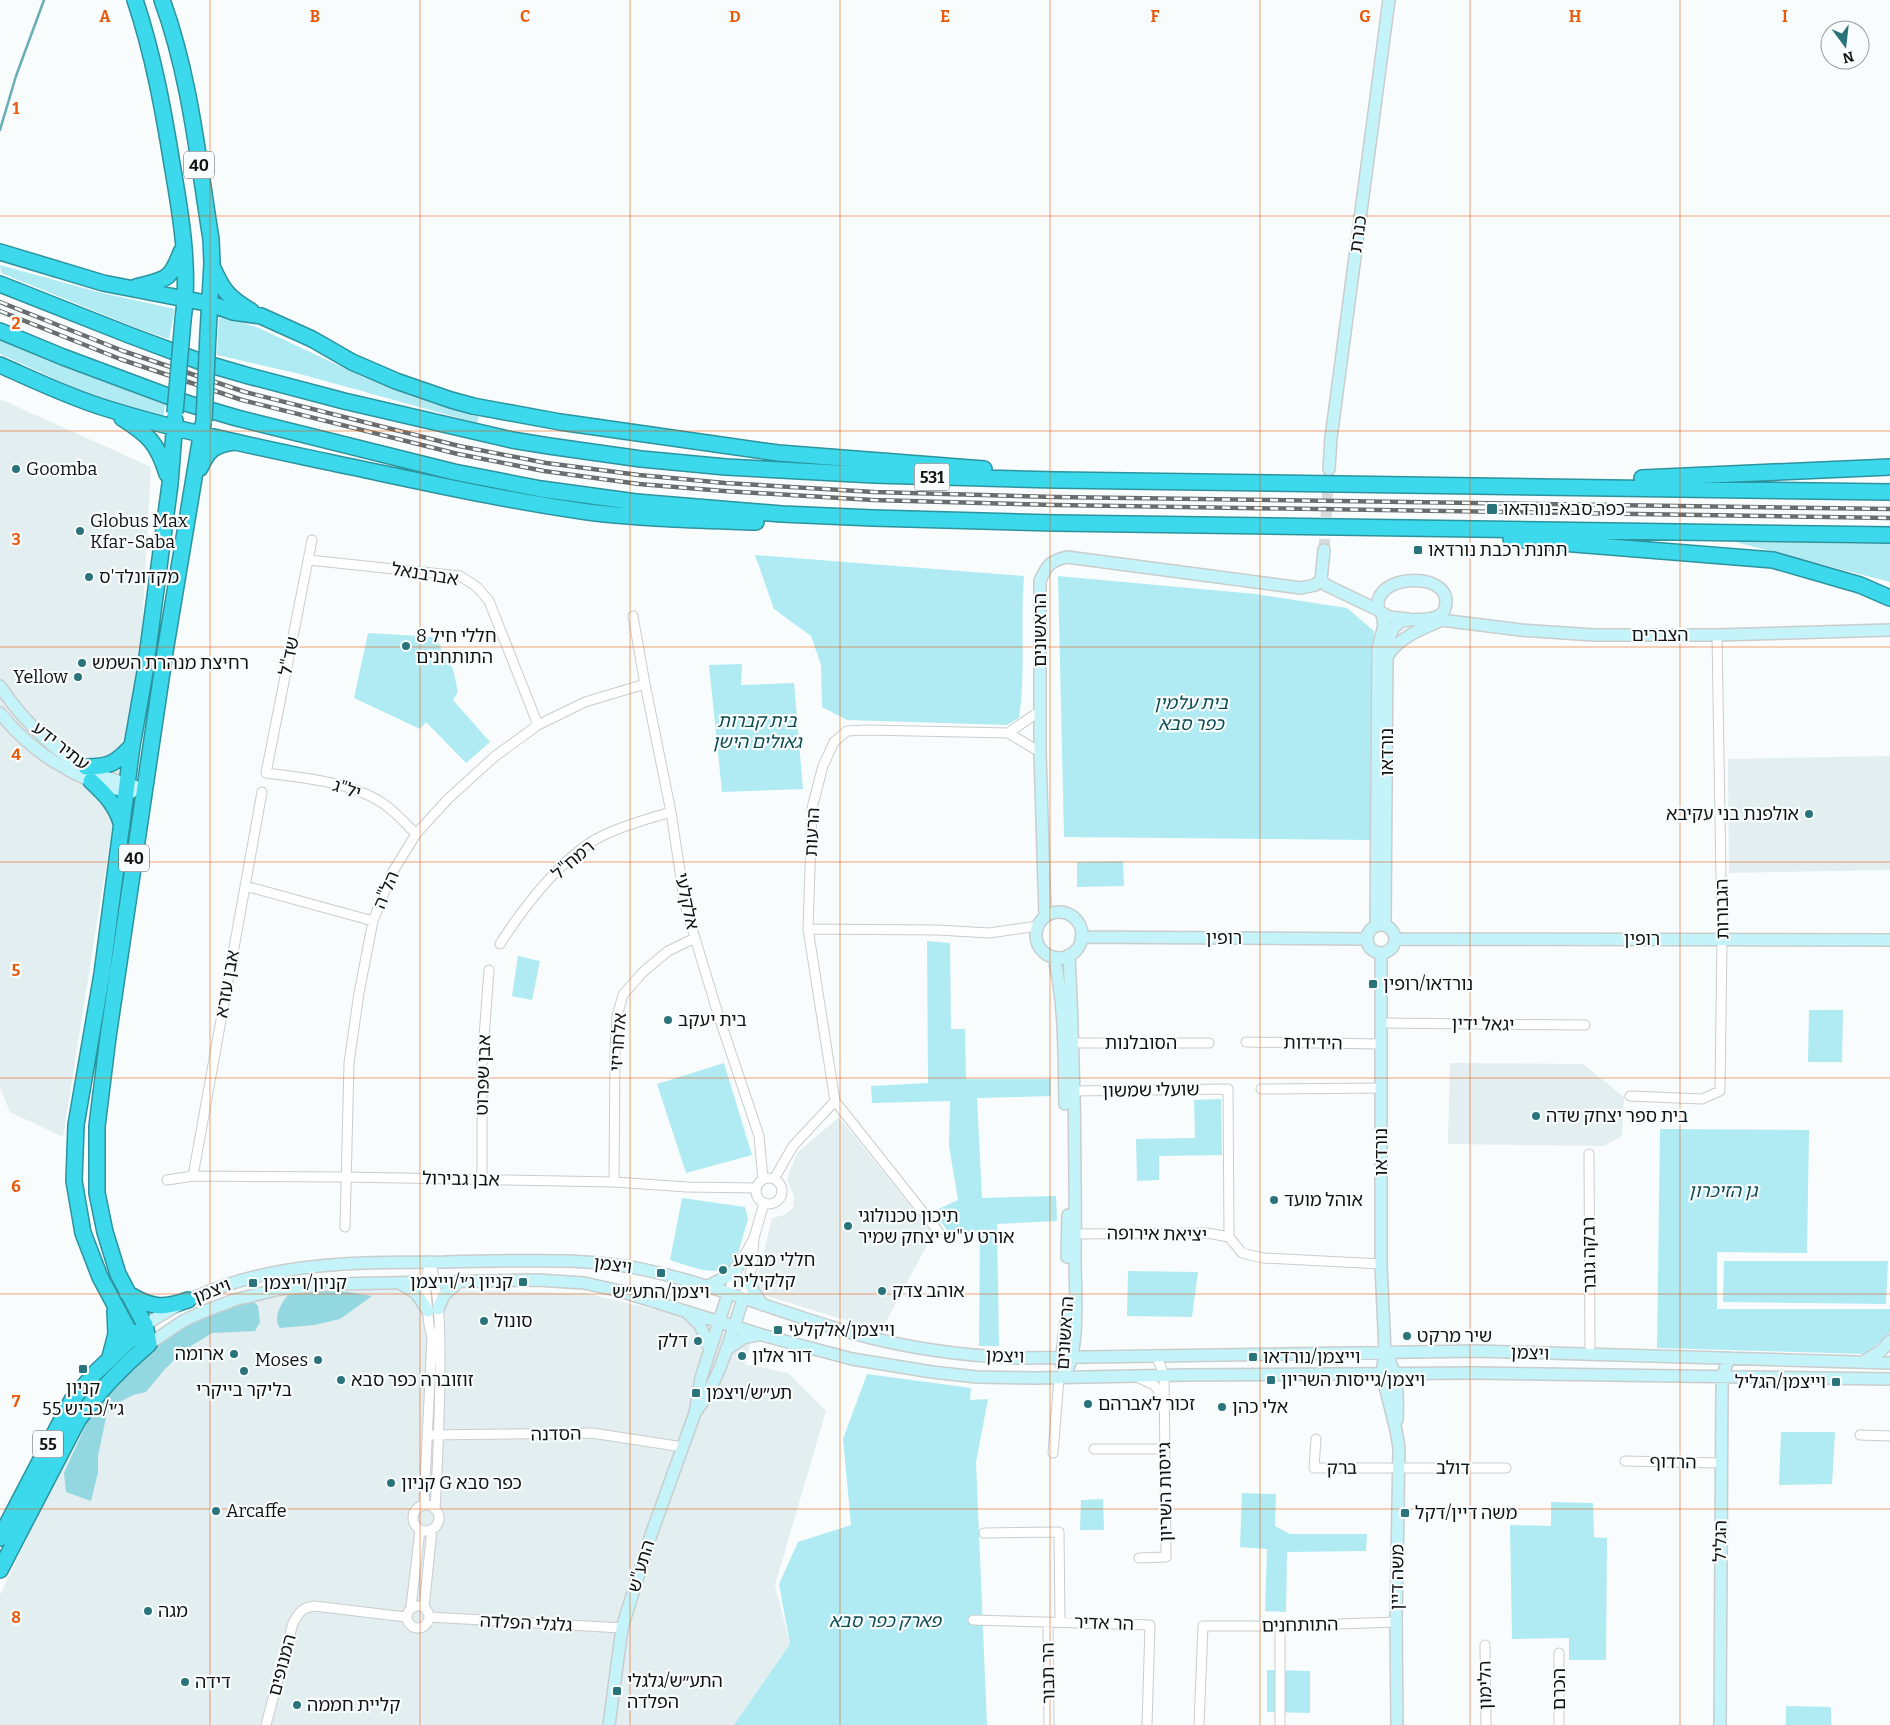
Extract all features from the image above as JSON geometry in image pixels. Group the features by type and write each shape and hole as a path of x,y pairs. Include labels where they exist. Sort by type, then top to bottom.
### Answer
{"highway":[{"name":"40","path":"110,1358 116,1328 114,1305 100,1277 83,1233 74,1181 76,1125 102,974 132,746 145,672 170,484 186,299 179,202 161,96 145,30 135,0"},
{"name":"40","path":"149,1344 145,1325 126,1293 111,1256 97,1193 97,1126 144,790 203,427 211,304 211,239 185,80 162,0"},
{"path":"130,288 167,278 174,270 183,246"},
{"path":"0,252 103,283 211,304 233,312 261,316"},
{"path":"212,264 221,286 228,295 261,316 312,340 352,362 423,391 473,406 551,420 778,453 1124,481"},
{"name":"531","path":"0,284 129,335 231,371 344,401 463,429 549,446 666,461 874,475 1124,481 1890,492"},
{"path":"0,331 105,373 208,410 454,472 541,489 636,502 722,510 873,518 1054,523 1890,536"},
{"path":"0,365 60,392 103,408 132,424 154,442 162,457 170,484"},
{"path":"103,408 203,427 236,442 523,502 591,512 661,518 773,523 1054,523"},
{"path":"186,523 199,469 205,457 212,449 222,444 236,442"},
{"path":"1430,486 1890,467"},
{"path":"1388,528 1699,555 1759,558 1788,564 1860,585 1890,597"},
{"path":"122,829 119,816 112,801 88,774 113,764 132,746"},
{"path":"126,1293 156,1306 170,1306 188,1300"},
{"path":"114,1305 132,1336 149,1344"},
{"name":"55","path":"0,1538 72,1400 110,1358 145,1325"},
{"name":"55","path":"0,1570 78,1420 94,1397 149,1344"}],"street":[{"name":"כנרת","path":"1329,469 1330,438 1389,0"},
{"name":"שד\"ל","path":"266,773 312,540"},
{"path":"1324,550 1321,580 1326,585 1352,596 1380,612"},
{"name":"הראשונים","path":"1045,916 1040,752 1040,581 1046,567 1057,560 1068,557 1301,588 1314,585 1321,580"},
{"name":"אברבנאל","path":"309,560 460,576 477,587 489,601 538,725"},
{"path":"1352,596 1370,597 1381,595 1384,589 1397,583 1417,582 1436,584 1444,592 1446,607 1441,614 1430,618"},
{"name":"נורדאו","path":"1381,595 1378,602 1384,624 1378,649 1381,925"},
{"name":"הצברים","path":"1380,612 1395,618 1430,618 1521,630 1611,635 1718,635 1890,630"},
{"name":"אלקלעי","path":"633,616 644,684 671,812 685,905 718,1014 759,1136 763,1179"},
{"name":"נורדאו","path":"1381,925 1388,752 1387,656 1391,634 1398,624 1408,619"},
{"path":"1387,656 1395,644 1423,628 1442,620"},
{"name":"הגבורות","path":"1630,1096 1702,1099 1720,1091 1722,939 1718,635"},
{"name":"הל\"ה","path":"345,1227 349,1063 359,993 373,921 392,873 416,834 448,799 494,758 538,725 585,702 644,684"},
{"name":"עתיר ידע","path":"0,686 13,705 34,727 88,774"},
{"path":"1008,733 1040,711"},
{"name":"עתיר ידע","path":"0,713 22,737 40,752 88,774 100,775 128,787 144,790"},
{"name":"הרעות","path":"938,1231 835,1101 808,929 812,808 823,766 834,742 847,731 1008,733 1040,752"},
{"name":"יל\"ג","path":"266,773 314,779 344,786 388,806 416,834"},
{"name":"אבן עזרא","path":"193,1176 262,792"},
{"name":"רמח\"ל","path":"500,944 517,918 539,891 572,857 600,837 633,823 671,812"},
{"path":"245,888 253,888 373,921"},
{"path":"1059,912 1073,917 1081,930 1079,945 1069,955 1054,957 1046,954 1040,948 1037,942 1038,926 1045,916 1059,912"},
{"path":"1381,925 1392,930 1395,939 1389,950 1377,952 1370,947 1367,939 1369,931 1381,925"},
{"path":"808,929 938,930 989,933 1038,926"},
{"name":"אלחריזי","path":"614,1182 615,1052 617,1016 623,995 642,973 668,951 695,938"},
{"name":"רופין","path":"1081,938 1367,939"},
{"name":"רופין","path":"1395,939 1890,940"},
{"name":"נורדאו","path":"1381,952 1380,1264 1385,1352"},
{"name":"הראשונים","path":"1067,1356 1074,1329 1075,1234 1074,1043 1069,955"},
{"name":"הראשונים","path":"1054,957 1062,1011 1065,1100 1067,1307 1065,1378"},
{"name":"אבן שפרוט","path":"482,1179 482,1064 489,970"},
{"name":"יגאל ידין","path":"1381,1023 1585,1025"},
{"name":"הידידות","path":"1246,1042 1381,1044"},
{"name":"הסובלנות","path":"1074,1043 1209,1043"},
{"path":"1261,1089 1381,1088"},
{"name":"שועלי שמשון","path":"1073,1091 1228,1089 1228,1238"},
{"path":"774,1179 793,1146 835,1101"},
{"name":"רבקה גובר","path":"1589,1154 1590,1355"},
{"name":"אבן גבירול","path":"166,1180 193,1176 346,1177 614,1182 687,1187 756,1188"},
{"path":"763,1179 774,1179 781,1187 781,1195 774,1203 764,1203 758,1198 756,1188 763,1179"},
{"path":"734,1326 749,1279 754,1238 764,1203"},
{"name":"יציאת אירופה","path":"1075,1234 1207,1233 1228,1238 1242,1253 1264,1258 1380,1264"},
{"path":"728,1294 739,1265 754,1238"},
{"name":"ויצמן","path":"145,1325 188,1300 245,1278 289,1269 344,1264 430,1261 550,1260 597,1262 641,1269 706,1287 850,1332 908,1346 983,1356 1020,1358 1486,1351 1890,1363"},
{"path":"430,1261 433,1310 440,1335 439,1436 435,1508"},
{"path":"706,1287 728,1276 739,1265"},
{"path":"749,1279 753,1291 763,1305"},
{"name":"ויצמן","path":"149,1344 200,1313 234,1300 280,1289 314,1285 537,1280 584,1282 620,1291 762,1335 852,1359 977,1377 1065,1378 1164,1375 1505,1373 1890,1379"},
{"path":"424,1504 432,1338 429,1325 433,1310 444,1295 460,1281"},
{"path":"399,1283 416,1293 433,1310"},
{"name":"התע\"ש","path":"696,1413 698,1386 728,1294"},
{"path":"686,1311 700,1325 710,1350"},
{"path":"429,1325 440,1335"},
{"name":"התע\"ש","path":"609,1725 622,1628 651,1534 696,1413 712,1388 734,1326"},
{"path":"726,1350 742,1338 762,1335"},
{"path":"1863,1362 1881,1351 1890,1341"},
{"name":"משה דיין","path":"1385,1352 1395,1374 1397,1399 1396,1430"},
{"name":"משה דיין","path":"1385,1352 1382,1374 1396,1430 1400,1467 1396,1622 1397,1725"},
{"name":"גייסות השריון","path":"1139,1558 1166,1557 1164,1375 1156,1355"},
{"name":"הגליל","path":"1720,1725 1723,1376 1729,1358"},
{"path":"1397,1399 1404,1384 1415,1374"},
{"path":"1130,1376 1143,1379 1154,1385 1164,1400"},
{"path":"1053,1453 1057,1401 1065,1378"},
{"name":"הסדנה","path":"428,1436 592,1433 683,1447"},
{"path":"1860,1435 1890,1436"},
{"name":"ברק","path":"1316,1438 1314,1468 1400,1467"},
{"path":"1094,1449 1165,1449"},
{"name":"הרדוף","path":"1625,1461 1721,1463"},
{"name":"דולב","path":"1400,1467 1506,1468"},
{"path":"424,1608 432,1530 439,1519 439,1515 432,1505 424,1504 416,1508 413,1515 414,1524 420,1530 432,1530"},
{"path":"411,1607 418,1605 427,1610 429,1617 426,1624 415,1628 409,1624 406,1617 411,1607 420,1530"},
{"name":"הר תבור","path":"984,1533 1059,1532 1060,1622"},
{"name":"המנופים","path":"266,1725 294,1623 304,1607 314,1606 406,1617"},
{"name":"גלגלי הפלדה","path":"429,1617 622,1628"},
{"name":"הר אדיר","path":"973,1620 1150,1625 1147,1725"},
{"name":"הר תבור","path":"1048,1622 1049,1725"},
{"name":"התותחנים","path":"1199,1725 1203,1626 1280,1626 1396,1622"},
{"path":"1280,1626 1280,1725"},
{"name":"הלימון","path":"1485,1645 1486,1725"},
{"name":"הכרם","path":"1559,1653 1559,1725"}],"shaded area":[{"path":"0,399 151,467 141,645 63,1137 10,1112 0,1088"},
{"name":"אולפנת בני עקיבא","path":"1890,756 1890,870 1729,873 1728,759"},
{"name":"בית ספר יצחק שדה","path":"1450,1063 1583,1064 1624,1097 1622,1136 1604,1146 1448,1144"},
{"name":"תיכון טכנולוגי אורט ע\"ש יצחק שמיר","path":"839,1117 933,1234 881,1331 754,1292 772,1218 784,1215 793,1208 794,1196 787,1179 797,1153"},
{"path":"335,1288 585,1293 698,1320 751,1341 745,1364 788,1373 826,1411 775,1585 790,1644 734,1725 0,1725 0,1595 54,1481 85,1430 209,1315 273,1295"},
{"path":"335,1290 372,1296 340,1319 314,1325 280,1328 277,1319 278,1315 281,1305 290,1293"},
{"path":"251,1299 258,1306 260,1322 255,1331 212,1333 183,1351 146,1392 133,1395 116,1404 107,1413 98,1456 98,1472 91,1501 66,1492 64,1473 87,1422 118,1380 147,1353 182,1328 220,1307"}],"green space":[{"path":"0,265 98,292 175,309 169,339 134,327 1,273"},
{"path":"219,315 259,328 363,377 436,404 479,416 477,423 300,374 217,355"},
{"path":"0,340 165,405 163,419 97,398 0,354"},
{"path":"1735,542 1890,544 1890,582"},
{"path":"755,555 1024,576 1022,683 1019,718 1007,725 847,720 822,707 821,665 811,636 774,609"},
{"name":"בית עלמין כפר סבא","path":"1058,576 1256,594 1347,608 1374,631 1371,840 1064,837"},
{"path":"368,633 435,637 453,669 458,692 453,700 490,742 466,763 426,722 420,729 354,698"},
{"name":"בית קברות גאולים הישן","path":"742,664 741,685 794,683 803,789 722,792 709,665"},
{"path":"1123,861 1124,886 1077,887 1077,862"},
{"path":"927,941 950,943 951,1029 965,1029 966,1079 1051,1079 1051,1096 977,1098 982,1198 1056,1196 1057,1221 997,1224 999,1346 979,1346 980,1231 950,1235 934,1211 958,1200 949,1146 950,1101 872,1103 871,1086 928,1083"},
{"path":"518,956 540,961 532,1000 512,996"},
{"path":"1809,1010 1843,1010 1842,1062 1808,1062"},
{"path":"724,1063 752,1155 686,1173 657,1084"},
{"path":"1221,1099 1222,1155 1159,1156 1159,1180 1137,1181 1136,1139 1195,1138 1194,1100"},
{"name":"גן הזיכרון","path":"1660,1129 1809,1130 1807,1253 1717,1252 1717,1309 1890,1309 1890,1333 1866,1354 1657,1348"},
{"path":"682,1198 745,1207 748,1219 736,1260 729,1266 722,1270 713,1271 695,1268 670,1260"},
{"path":"1724,1261 1888,1261 1886,1304 1723,1302"},
{"path":"1128,1271 1198,1272 1192,1317 1127,1316"},
{"name":"פארק כפר סבא","path":"867,1374 971,1388 970,1400 988,1399 976,1462 987,1725 734,1725 790,1644 779,1584 798,1542 851,1525 843,1439"},
{"path":"1781,1432 1835,1432 1832,1484 1779,1485"},
{"path":"1242,1493 1276,1494 1275,1526 1290,1534 1367,1534 1366,1551 1287,1552 1286,1612 1265,1611 1267,1549 1240,1547"},
{"path":"1103,1499 1104,1530 1080,1530 1081,1500"},
{"path":"1551,1502 1593,1503 1594,1537 1607,1538 1606,1660 1569,1660 1569,1638 1512,1639 1510,1525 1551,1526"},
{"path":"1267,1670 1310,1671 1310,1713 1267,1712"},
{"path":"1786,1706 1831,1707 1831,1725 1786,1725"}],"waterway":[{"path":"0,130 16,76 44,0"}],"tunnel":[{"path":"1324,550 1329,469"}],"railway":[{"path":"0,302 123,351 245,392 459,446 546,463 639,475 725,483 874,492 1055,497 1890,509"},
{"path":"0,311 120,359 242,400 458,454 544,471 639,484 873,500 1055,505 1890,518"}],"place":[{"name":"Goomba","path":"16,469"},
{"name":"כפר סבא-נורדאו","path":"1492,509"},
{"name":"Globus Max Kfar-Saba","path":"80,531"},
{"name":"תחנת רכבת נורדאו","path":"1418,550"},
{"name":"מקדונלד'ס","path":"89,577"},
{"name":"8 חללי חיל התותחנים","path":"406,646"},
{"name":"רחיצת מנהרת השמש","path":"82,663"},
{"name":"Yellow","path":"78,677"},
{"name":"אולפנת בני עקיבא","path":"1809,814"},
{"name":"נורדאו/רופין","path":"1373,984"},
{"name":"בית יעקב","path":"668,1020"},
{"name":"בית ספר יצחק שדה","path":"1536,1116"},
{"name":"אוהל מועד","path":"1274,1200"},
{"name":"תיכון טכנולוגי אורט ע\"ש יצחק שמיר","path":"848,1226"},
{"name":"חללי מבצע קלקיליה","path":"723,1270"},
{"name":"ויצמן/התע״ש","path":"661,1273"},
{"name":"קניון ג׳י/וייצמן","path":"523,1282"},
{"name":"קניון/וייצמן","path":"253,1283"},
{"name":"אוהב צדק","path":"882,1291"},
{"name":"סונול","path":"484,1321"},
{"name":"וייצמן/אלקלעי","path":"778,1330"},
{"name":"שיר מרקט","path":"1407,1336"},
{"name":"דלק","path":"698,1341"},
{"name":"ארומה","path":"234,1354"},
{"name":"דור אלון","path":"742,1356"},
{"name":"וייצמן/נורדאו","path":"1253,1357"},
{"name":"Moses","path":"318,1360"},
{"name":"קניון ג׳י/כביש 55","path":"83,1369"},
{"name":"בליקר בייקרי","path":"244,1371"},
{"name":"זוזוברה כפר סבא","path":"341,1380"},
{"name":"ויצמן/גייסות השריון","path":"1271,1380"},
{"name":"וייצמן/הגליל","path":"1836,1382"},
{"name":"תע״ש/ויצמן","path":"696,1393"},
{"name":"זכור לאברהם","path":"1088,1404"},
{"name":"אלי כהן","path":"1222,1407"},
{"name":"קניון G כפר סבא","path":"391,1483"},
{"name":"Arcaffe","path":"216,1511"},
{"name":"משה דיין/דקל","path":"1405,1513"},
{"name":"מגה","path":"148,1611"},
{"name":"דידה","path":"185,1682"},
{"name":"התע״ש/גלגלי הפלדה","path":"617,1691"},
{"name":"קליית חממה","path":"297,1705"}]}
